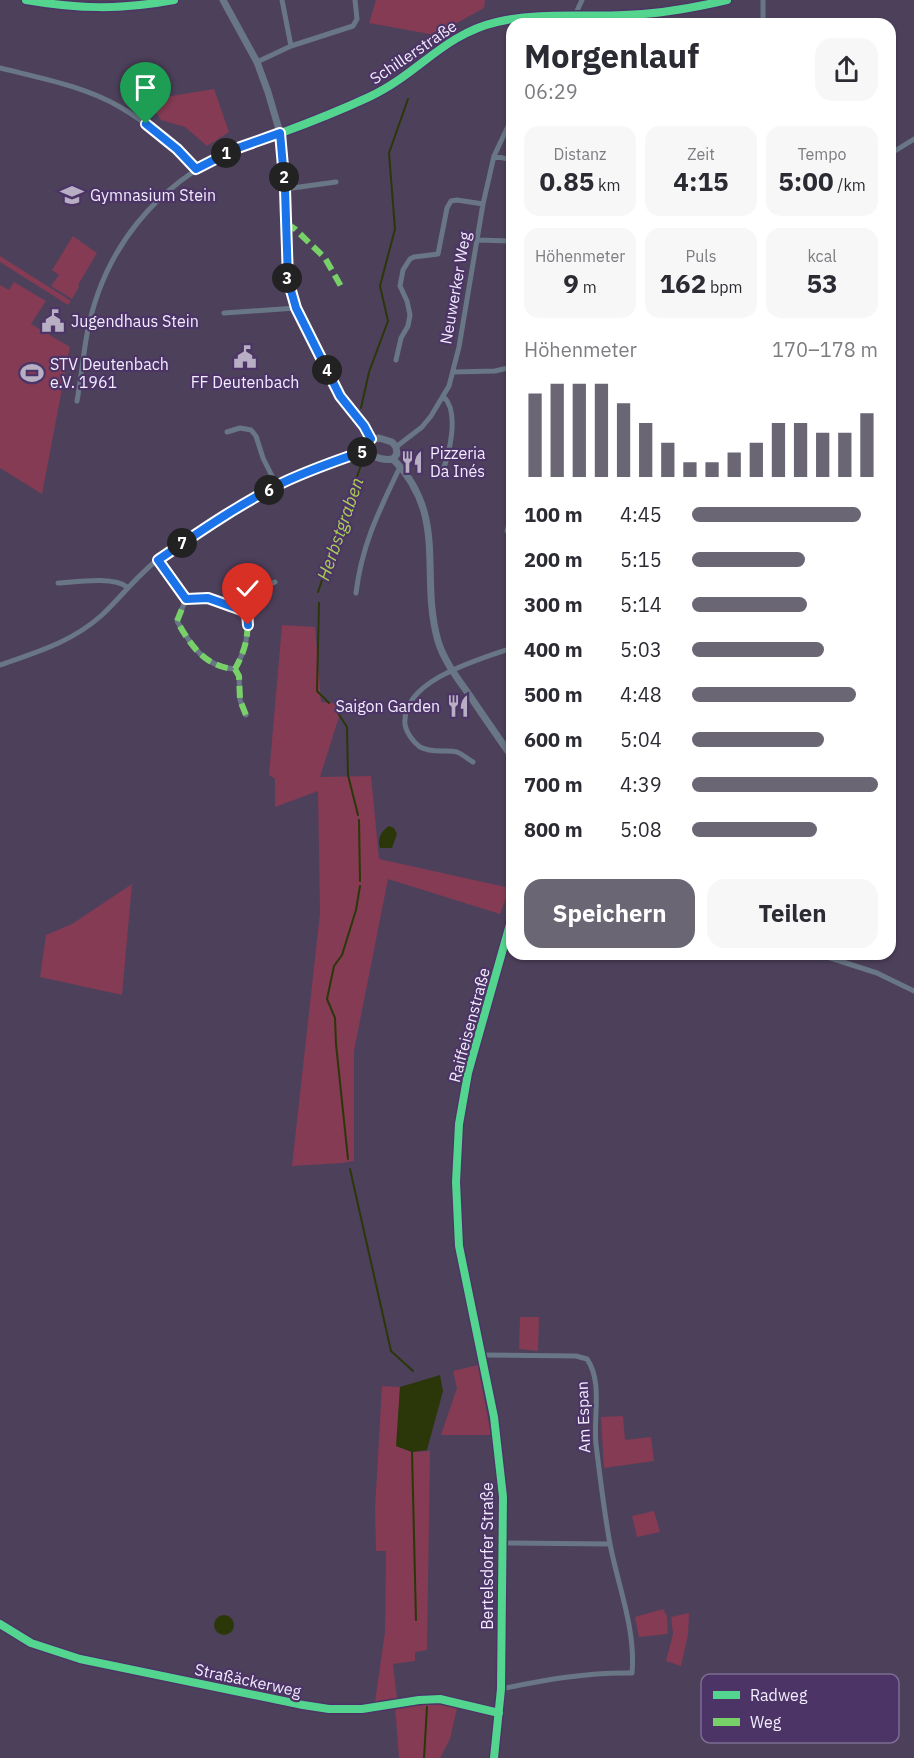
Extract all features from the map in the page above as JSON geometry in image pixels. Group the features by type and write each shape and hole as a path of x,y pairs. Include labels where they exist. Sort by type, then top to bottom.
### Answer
{"street":[{"path":"26,0 70,7 108,8 174,0"},
{"path":"223,0 257,62 280,133 285,189 288,280 296,308 340,396 364,426 371,439"},
{"path":"282,0 291,46"},
{"path":"257,62 291,46 355,24 356,0"},
{"path":"576,16 582,0"},
{"name":"Schillerstraße","path":"519,18 639,14 684,9 727,0"},
{"path":"763,0 763,18"},
{"path":"639,14 639,18"},
{"name":"Schillerstraße","path":"77,401 87,333 102,284 122,244 151,207 172,186 196,169 241,146 280,133 371,96 413,70 448,42 474,29 506,20"},
{"path":"0,68 90,93 119,106 177,149 196,169"},
{"name":"Neuwerker Weg","path":"396,447 422,427 444,397 453,372 483,204 494,156 506,131"},
{"path":"896,150 914,139"},
{"path":"494,156 506,159"},
{"path":"285,189 336,182"},
{"path":"396,360 410,315 409,306 400,286 406,264 414,257 438,254 447,208 451,201 483,204"},
{"path":"478,240 506,241"},
{"path":"224,313 296,308"},
{"path":"453,372 506,368"},
{"path":"441,475 449,450 452,419 449,403 444,397"},
{"path":"227,432 240,428 251,429 277,486"},
{"path":"393,459 398,454 392,442 379,438 371,439 366,444 367,450 378,458 393,459 415,487 427,516 430,535 431,596 439,642 453,671 506,748"},
{"path":"0,665 58,645 75,636 103,614 158,560 203,529 277,486 325,464 367,450"},
{"path":"356,593 359,567 371,528 400,467"},
{"path":"158,560 186,599"},
{"path":"58,583 107,581 128,587"},
{"path":"226,605 275,582"},
{"path":"186,599 208,598 247,612 245,651 235,669"},
{"path":"186,599 177,621 187,640 206,659 221,668 235,669"},
{"path":"473,762 455,751 440,753 420,747 406,732 405,718 410,701 417,691 461,665 506,650"},
{"path":"235,669 239,676 240,700 246,715"},
{"name":"Raiffeisenstraße","path":"474,1319 459,1246 456,1182 459,1124 468,1073 506,938"},
{"path":"837,960 877,973 914,991"},
{"name":"Bertelsdorfer Straße","path":"474,1319 494,1417 503,1497 501,1689 494,1758"},
{"name":"Am Espan","path":"482,1355 576,1356 588,1359 594,1370 596,1441 610,1544 634,1653 632,1674 603,1673 538,1681 501,1689"},
{"path":"503,1543 610,1544"},
{"name":"Straßäckerweg","path":"0,1624 31,1642 81,1659 303,1705 329,1709 362,1709 402,1702 440,1700 499,1713"}],"shaded area":[{"path":"376,0 485,0 484,8 435,35 369,23"},
{"path":"163,77 165,97 214,89 229,132 207,146 185,127 161,120 154,109 158,93 158,79"},
{"path":"73,236 97,253 72,299 51,286 59,275 52,270"},
{"path":"0,256 71,301 68,305 0,262"},
{"name":"STV Deutenbach e.V. 1961","path":"14,282 46,301 31,324 70,347 42,494 0,468 0,285 9,290"},
{"path":"282,625 315,627 321,702 343,704 320,777 371,776 379,859 506,887 506,898 500,914 388,879 354,1051 354,1161 292,1166 320,913 318,791 275,807 275,779 269,775"},
{"path":"389,826 394,828 397,834 392,848 380,848 380,836"},
{"path":"132,884 122,995 40,977 46,935 72,924"},
{"path":"520,1317 539,1317 538,1351 519,1349"},
{"path":"478,1365 491,1435 441,1435 457,1388 453,1371"},
{"path":"440,1375 443,1391 427,1450 412,1452 396,1446 400,1387"},
{"path":"382,1386 400,1387 397,1446 412,1452 430,1451 427,1650 415,1652 415,1661 393,1664 397,1699 375,1702 385,1632 386,1551 376,1551 375,1509"},
{"path":"623,1416 625,1440 651,1437 654,1461 604,1468 601,1417"},
{"path":"654,1511 660,1532 637,1537 632,1516"},
{"path":"663,1609 667,1616 668,1634 639,1637 635,1617"},
{"path":"689,1613 688,1635 681,1666 666,1661 673,1634 671,1617"},
{"path":"224,1615 231,1618 234,1625 231,1632 224,1635 217,1632 214,1625 217,1618"},
{"path":"430,1703 457,1708 450,1739 440,1758 399,1758 395,1706"}],"waterway":[{"name":"Herbstgraben","path":"361,408 369,372 388,321 380,286 395,229 389,153 408,99"},
{"name":"Herbstgraben","path":"318,592 361,465"},
{"name":"Herbstgraben","path":"319,603 317,691 329,703"},
{"path":"338,713 347,727 348,775 358,815"},
{"path":"359,820 360,881"},
{"path":"348,1159 335,1018 327,999 334,966 342,955 356,910 360,886"},
{"path":"350,1169 391,1351 413,1371"},
{"path":"412,1452 416,1620"},
{"path":"424,1758 427,1707"}],"marked path":[{"path":"286,223 325,258 342,288"},
{"path":"158,560 186,599"},
{"path":"226,605 275,582"},
{"path":"208,598 247,612 246,642 235,669 207,660 194,647 177,621 186,599 208,598"},
{"path":"235,669 239,676 240,700 246,715"}],"cycle path":[{"path":"26,0 100,7 174,0"},
{"path":"520,18 650,13 727,0"},
{"path":"218,157 369,97 402,78 461,36 478,28 506,20"},
{"path":"494,1758 501,1689 503,1497 494,1417 459,1246 456,1182 459,1124 468,1073 506,938"},
{"path":"0,1624 31,1643 80,1659 303,1705 329,1709 362,1709 440,1699 499,1713"}],"place":[{"name":"Gymnasium Stein","path":"72,195"},
{"name":"Jugendhaus Stein","path":"53,321"},
{"name":"FF Deutenbach","path":"245,357"},
{"name":"STV Deutenbach e.V. 1961","path":"32,373"},
{"name":"Pizzeria Da Inés","path":"412,462"},
{"name":"Saigon Garden","path":"458,706"}],"route":[{"path":"146,124 177,149 196,169 235,149 280,133 285,189 288,280 296,308 340,396 364,426 371,439 366,444 367,450 325,464 277,486 203,529 158,560 186,599 208,598 247,612 248,625"}]}
